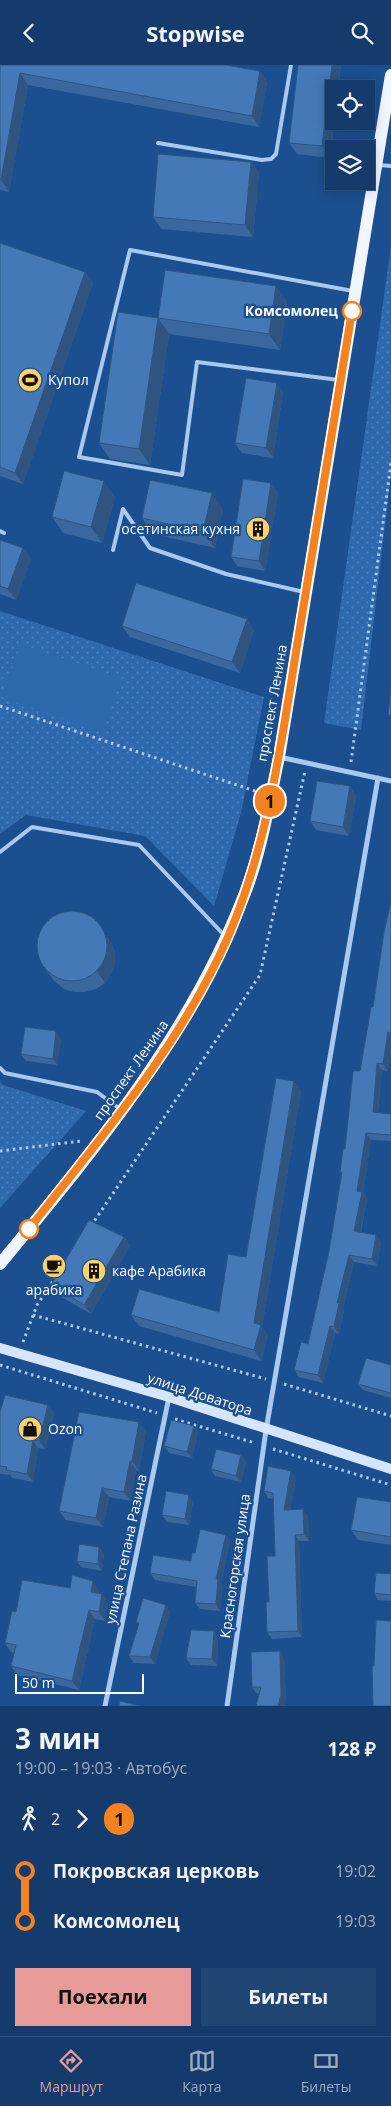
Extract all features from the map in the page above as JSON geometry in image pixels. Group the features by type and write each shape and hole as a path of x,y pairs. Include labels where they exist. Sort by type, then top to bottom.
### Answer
{"main road":[{"name":"проспект Ленина","path":"0,1264 123,1111 158,1061 190,1009 227,939 262,840 279,757 391,75"},
{"name":"улица Доватора","path":"0,1348 169,1397 391,1469"}],"street":[{"path":"279,757 391,781"},
{"path":"266,1429 378,778"},
{"name":"улица Степана Разина","path":"105,1706 169,1397"},
{"name":"Красногорская улица","path":"227,1706 266,1429"}],"lane":[{"path":"158,143 262,160 271,159 276,154 291,65"},
{"path":"376,165 391,166"},
{"path":"341,381 197,363 182,475 79,457 130,250 356,291"},
{"path":"113,551 123,509 150,549 226,574 306,592"},
{"path":"0,852 32,827 139,845 227,939"},
{"path":"0,1067 5,1073 97,1092 123,1111"}],"path":[{"path":"349,772 391,463"},
{"path":"0,706 271,796"},
{"path":"88,1231 260,975 307,763"},
{"path":"0,1151 101,1139"},
{"path":"14,1369 37,1305 60,1272"},
{"path":"33,1315 274,1381 391,1416"},
{"path":"0,1365 391,1485"}],"shaded area":[{"path":"391,246 391,474 361,730 324,723"},
{"path":"0,611 264,697 241,813 214,906 145,836 26,815 0,834"},
{"path":"21,644 121,678 102,732 2,697"},
{"path":"0,1081 3,1085 86,1111 0,1208"}],"building":[{"path":"0,65 226,65 260,71 252,116 20,73 0,180"},
{"path":"298,65 332,65 330,80 325,80 325,122 322,146 289,143"},
{"path":"158,154 251,162 245,225 153,217"},
{"name":"Купол","path":"0,243 85,272 15,473 0,467"},
{"path":"165,270 276,286 269,334 158,318"},
{"path":"118,312 158,318 139,449 99,443"},
{"path":"246,378 277,383 266,448 235,443"},
{"path":"64,471 104,481 91,527 52,517"},
{"name":"осетинская кухня","path":"243,479 271,483 259,561 231,557"},
{"path":"150,480 212,493 203,532 142,518"},
{"path":"0,540 23,548 8,589 0,586"},
{"path":"136,583 247,619 232,662 122,626"},
{"path":"391,687 391,715 388,715"},
{"path":"317,781 350,786 343,827 310,821"},
{"path":"391,902 391,1033 388,1032 383,1064 377,1063 373,1112 391,1114 391,1135 366,1133 357,1191 362,1192 354,1231 376,1235 372,1259 349,1255 337,1303 339,1303 334,1327 330,1326 318,1375 294,1370 301,1342 308,1344 329,1251 342,1172 340,1172 343,1149 345,1149 353,1071 360,1071"},
{"path":"72,911 91,917 101,927 107,946 101,965 91,975 72,981 53,975 43,965 37,946 43,927 53,917"},
{"path":"25,1027 56,1031 53,1059 21,1054"},
{"path":"276,1078 294,1081 254,1323 261,1325 254,1350 131,1315 139,1289 219,1312 228,1254 246,1257"},
{"name":"кафе Арабика","path":"89,1220 124,1237 84,1305 51,1285"},
{"path":"366,1358 391,1365 391,1393 358,1384"},
{"path":"5,1395 48,1405 39,1441 33,1440 27,1474 6,1470 7,1467 0,1466 0,1412"},
{"path":"79,1412 139,1422 124,1492 102,1488 96,1518 59,1511"},
{"path":"171,1420 194,1426 187,1452 164,1446"},
{"path":"216,1449 241,1455 236,1476 211,1469"},
{"path":"268,1466 291,1471 284,1510 303,1509 304,1534 295,1535 298,1631 267,1632 266,1602 269,1602 267,1556 275,1556 273,1493 264,1491"},
{"path":"166,1491 189,1495 185,1519 162,1515"},
{"path":"357,1497 391,1502 391,1537 351,1530"},
{"path":"200,1529 226,1535 216,1579 218,1579 216,1604 195,1603 197,1581 150,1573 153,1555 191,1561 192,1553 195,1553"},
{"path":"79,1544 99,1547 98,1564 77,1561"},
{"path":"376,1573 391,1574 391,1595 374,1593"},
{"path":"72,1575 93,1581 91,1592 102,1594 99,1612 89,1610 72,1681 11,1666 16,1645 5,1643 12,1611 16,1612 22,1580 70,1588"},
{"path":"143,1598 166,1605 150,1657 129,1656 139,1623 136,1622"},
{"path":"376,1620 391,1621 391,1706 373,1706 372,1666 374,1666"},
{"path":"191,1630 214,1631 212,1659 186,1658"},
{"path":"280,1651 281,1695 278,1706 256,1706 261,1687 252,1687 251,1652"},
{"path":"120,1701 140,1706 119,1706"}],"bus line":[{"name":"1","path":"29,1229 130,1103 158,1061 190,1009 227,939 246,891 262,840 279,757 352,311"}],"place":[{"name":"Комсомолец","path":"352,311"},
{"name":"Купол","path":"30,380"},
{"name":"осетинская кухня","path":"258,529"},
{"name":"арабика","path":"54,1266"},
{"name":"кафе Арабика","path":"94,1271"},
{"name":"Ozon","path":"30,1429"}]}
